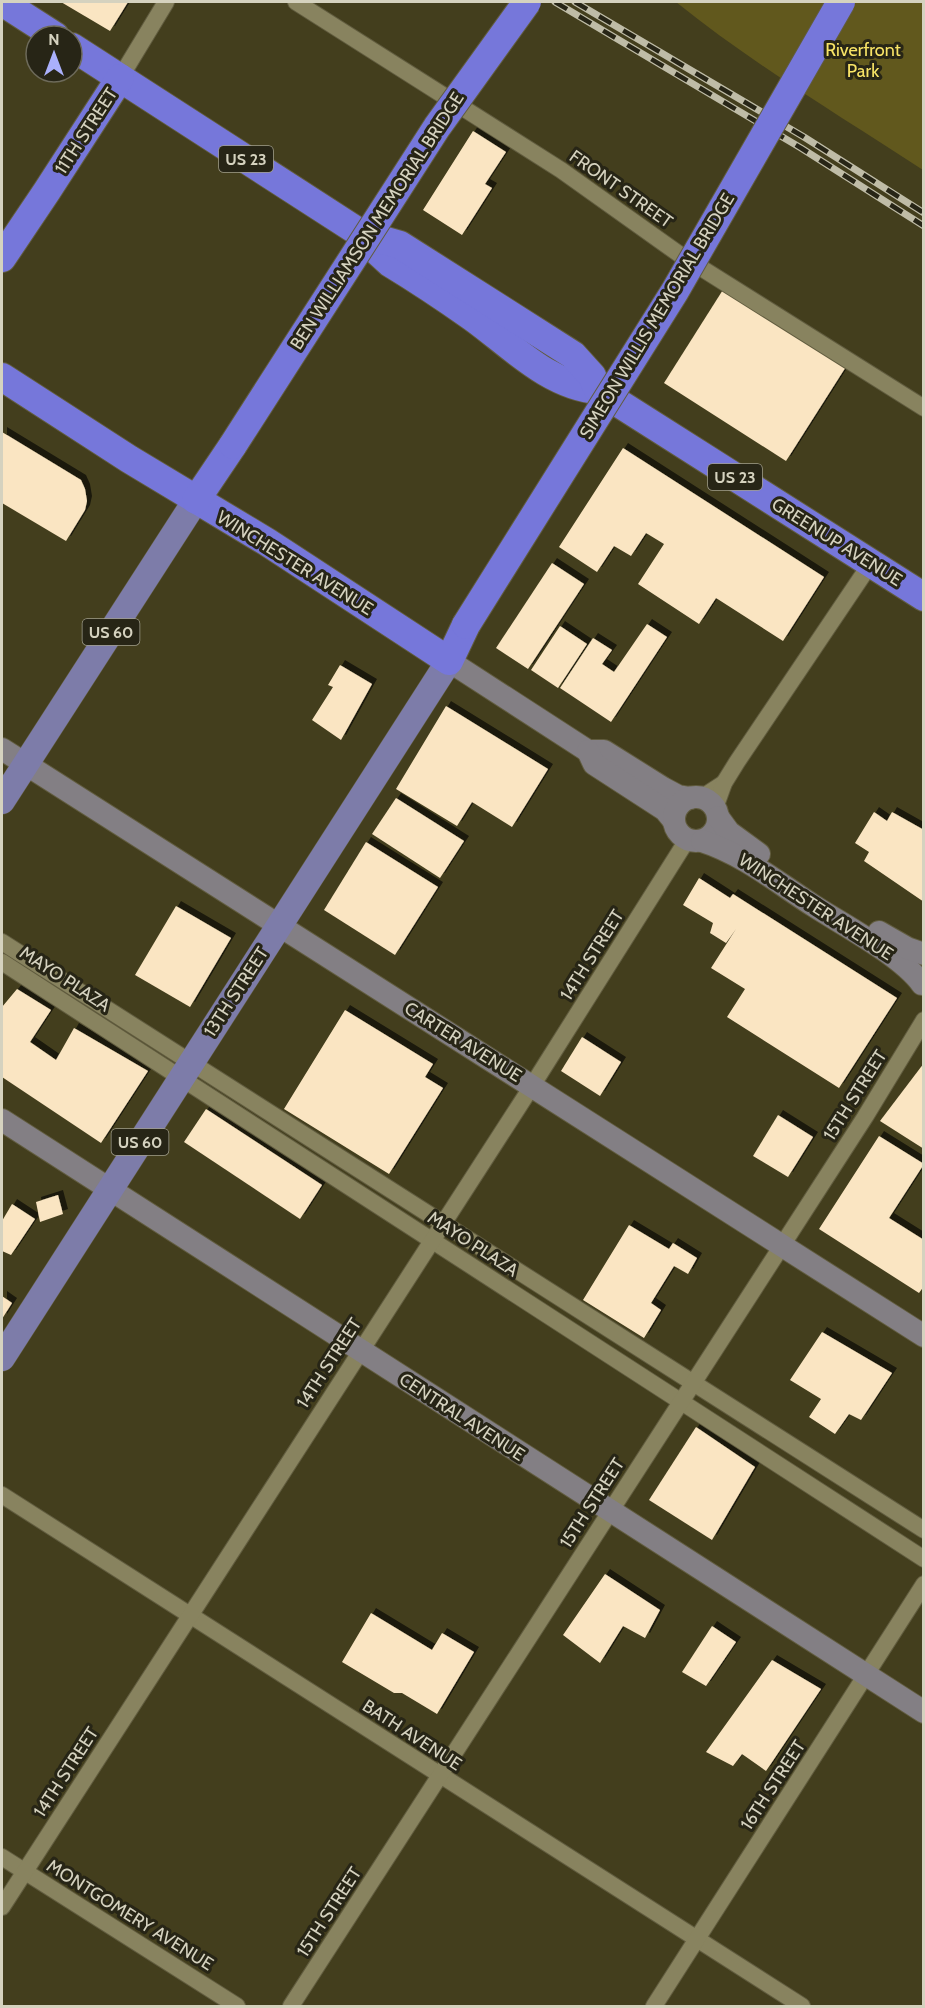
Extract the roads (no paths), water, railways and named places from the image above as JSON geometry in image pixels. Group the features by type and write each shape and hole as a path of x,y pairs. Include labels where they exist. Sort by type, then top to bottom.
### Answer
{"highway":[{"path":"2,2 36,24"},
{"name":"BEN WILLIAMSON MEMORIAL BRIDGE","path":"196,500 437,127 527,2"},
{"name":"SIMEON WILLIS MEMORIAL BRIDGE","path":"466,625 675,291 841,2"},
{"name":"GREENUP AVENUE","path":"84,55 371,240 400,245 573,355 592,376 598,390 924,597"},
{"name":"11TH STREET","path":"2,258 120,78"},
{"name":"WINCHESTER AVENUE","path":"2,377 196,500 267,542 449,661"},
{"name":"13TH STREET","path":"449,661 466,625"}],"main road":[{"name":"US 60","path":"2,801 196,500"},
{"name":"13TH STREET","path":"2,1358 449,661"}],"street":[{"name":"11TH STREET","path":"120,78 166,2"},
{"name":"FRONT STREET","path":"296,2 561,170 679,254 924,408"},
{"path":"706,805 714,832 688,834 678,807 706,805 724,783 871,563"},
{"name":"WINCHESTER AVENUE","path":"449,661 588,751 594,764 665,810 688,834 732,853 872,943 907,967 923,983"},
{"name":"CARTER AVENUE","path":"2,749 924,1336"},
{"name":"WINCHESTER AVENUE","path":"588,751 603,751 669,792 706,805 733,835 834,905 907,948 924,954"},
{"name":"14TH STREET","path":"2,1907 532,1086 688,834"},
{"name":"MAYO PLAZA","path":"2,942 431,1240 924,1559"},
{"name":"MAYO PLAZA","path":"2,962 441,1224 924,1530"},
{"name":"15TH STREET","path":"291,2007 865,1117 924,1020"},
{"name":"CENTRAL AVENUE","path":"2,1120 924,1712"},
{"name":"BATH AVENUE","path":"2,1494 802,2007"},
{"name":"16TH STREET","path":"654,2007 924,1584"},
{"name":"MONTGOMERY AVENUE","path":"2,1857 237,2007"}],"railway":[{"path":"555,2 801,148 924,226"},
{"path":"575,2 804,137 924,213"}],"park label":[{"name":"Riverfront Park","path":"863,60"}]}
